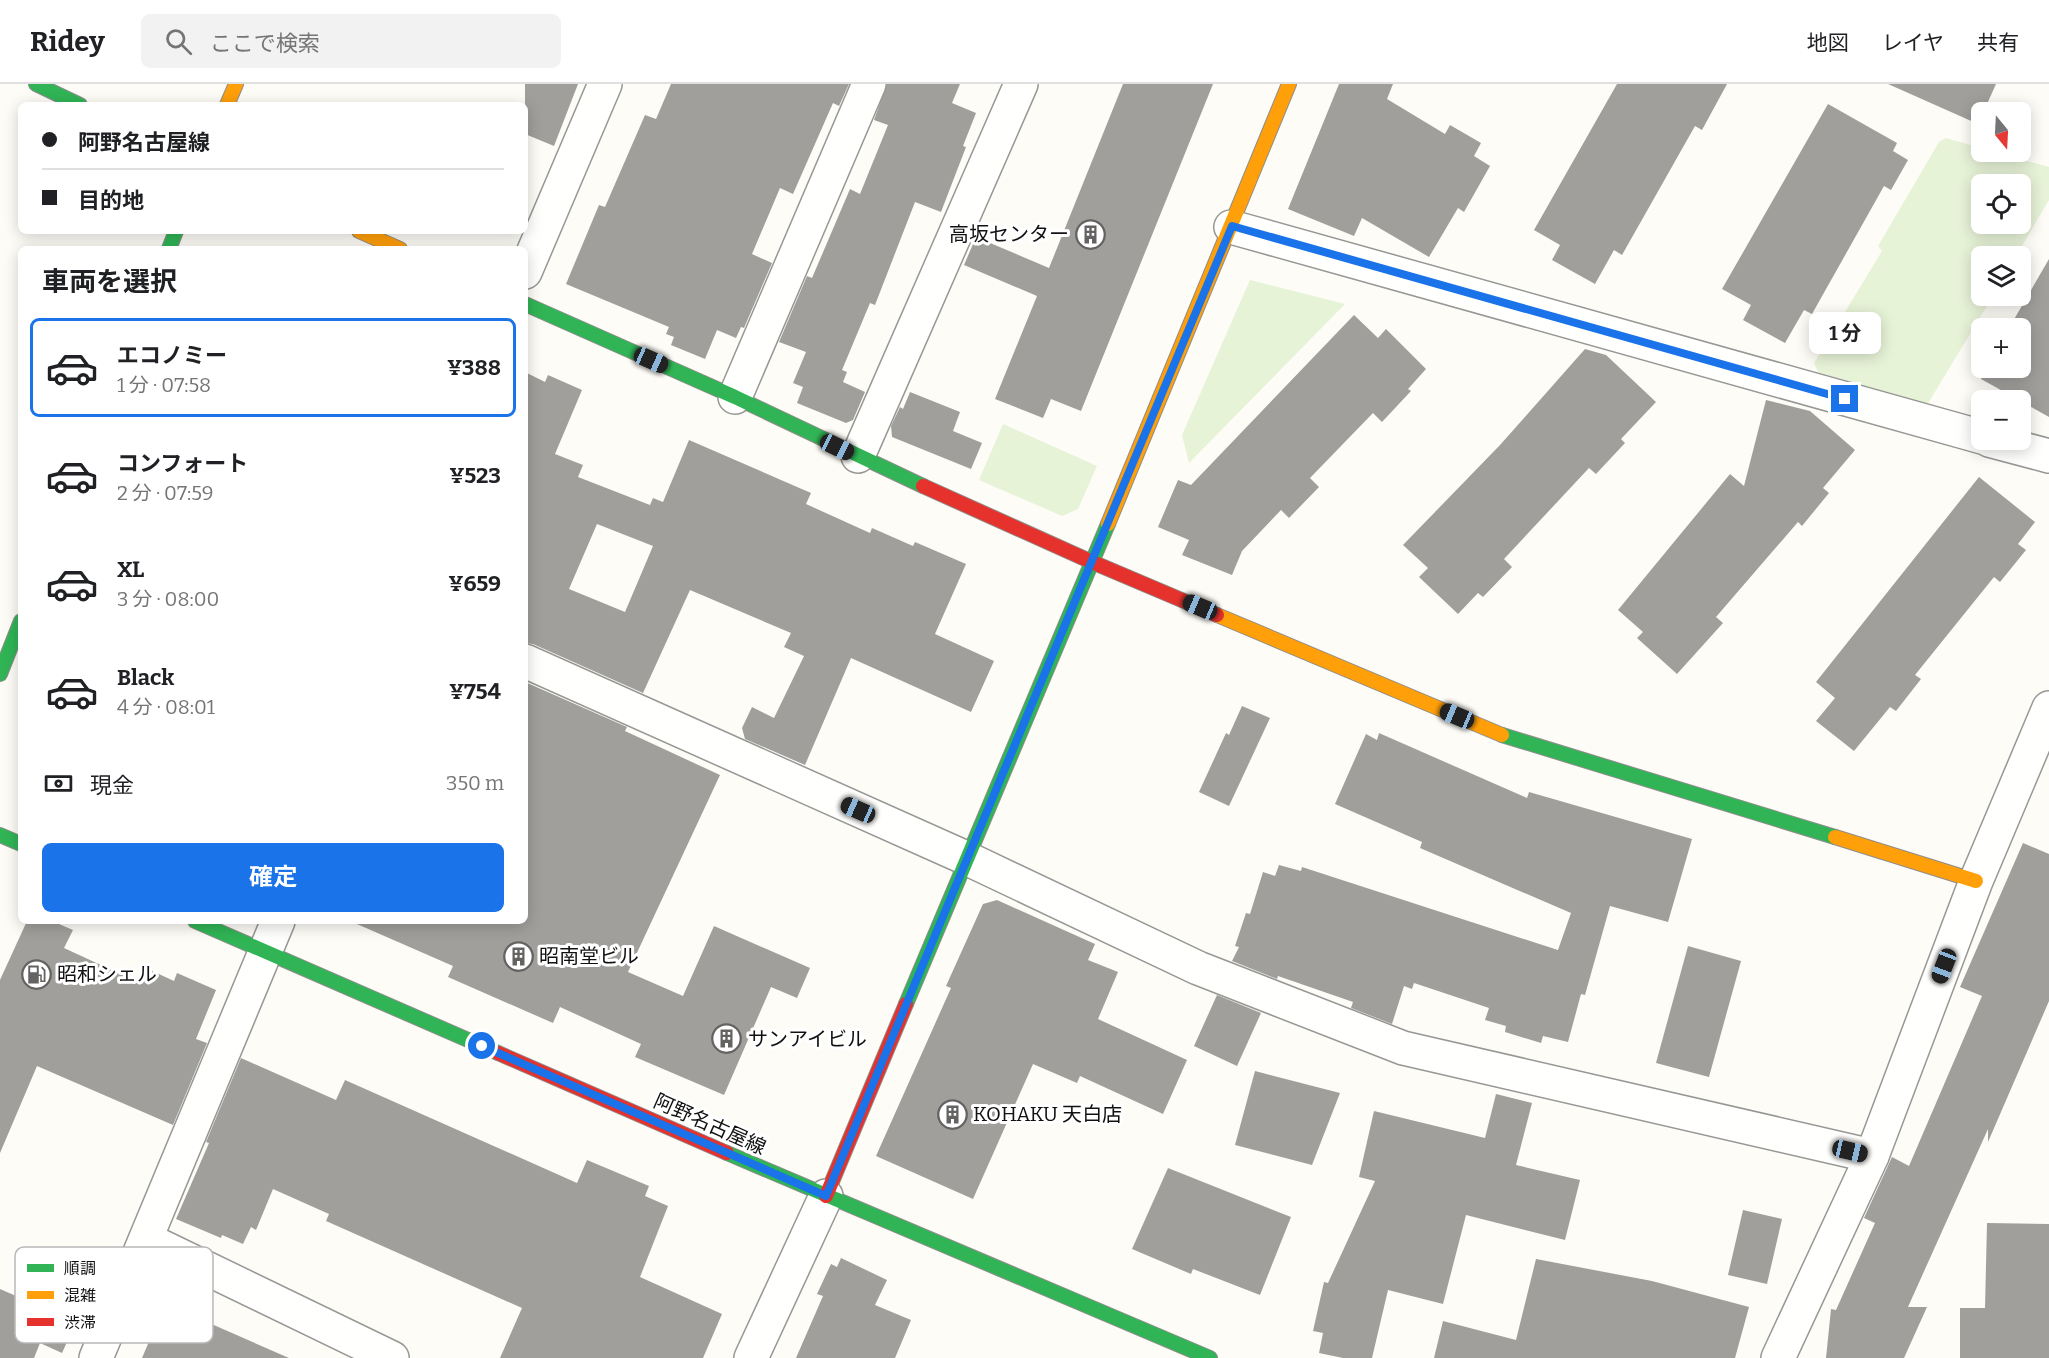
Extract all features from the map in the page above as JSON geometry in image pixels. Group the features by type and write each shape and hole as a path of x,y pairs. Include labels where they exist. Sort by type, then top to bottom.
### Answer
{"street":[{"path":"36,84 74,102"},
{"path":"228,102 236,84"},
{"path":"528,265 605,84"},
{"path":"735,397 869,84"},
{"path":"858,456 1021,84"},
{"path":"751,1358 826,1196 1232,226 1289,84"},
{"path":"1232,226 1971,434"},
{"path":"366,234 393,246"},
{"path":"528,305 735,397 858,456 1092,562 1500,734 1976,881"},
{"path":"2026,450 2049,456"},
{"path":"0,674 18,629"},
{"path":"528,663 966,858 1198,968 1403,1048 1872,1156"},
{"path":"1778,1358 1872,1156 1976,881 2049,708"},
{"path":"0,835 18,843"},
{"name":"阿野名古屋線","path":"202,924 826,1196 1210,1358"},
{"path":"143,1247 267,953 277,924"},
{"path":"146,1239 163,1247"},
{"path":"213,1271 392,1358"},
{"path":"96,1358 102,1343"}],"green space":[{"path":"1946,138 1971,145 1971,162 2031,162 2049,167 2049,200 2031,231 2031,174 1971,174 1971,234 2029,234 2022,246 1971,246 1971,306 1987,306 1980,318 1971,318 1971,332 1927,405 1818,372 1814,363 1882,251 1878,246 1939,142"},
{"path":"1250,280 1345,304 1189,463 1182,435"},
{"path":"1003,424 1097,466 1078,509 1062,516 979,480"}],"building":[{"path":"525,84 578,84 554,146 528,135 528,102 525,102"},
{"path":"671,84 849,84 839,106 833,103 793,194 780,188 752,254 772,263 744,328 741,327 736,338 717,330 705,359 671,345 674,337 666,334 669,327 566,284 599,205 605,207 645,115 656,119"},
{"path":"887,84 960,84 952,103 976,113 963,146 966,147 941,212 915,202 875,305 870,303 842,370 847,372 843,382 865,392 853,420 846,423 797,403 803,387 793,383 806,352 779,342 807,276 812,278 850,189 860,194 888,125 874,120"},
{"path":"1123,84 1213,84 1081,411 1051,399 1043,418 995,399 1037,296 964,265 976,237 1049,268"},
{"path":"1339,84 1393,84 1387,99 1445,134 1450,125 1481,143 1474,156 1490,166 1464,212 1458,208 1429,257 1362,218 1354,236 1288,209"},
{"path":"1617,84 1727,84 1702,130 1695,126 1622,255 1614,250 1595,284 1552,260 1560,245 1534,230"},
{"path":"1888,84 1996,84 1988,102 1971,102 1971,121"},
{"path":"1828,104 1897,143 1893,151 1908,160 1891,190 1884,186 1812,314 1804,310 1785,343 1743,320 1751,305 1722,289"},
{"path":"2049,259 2049,417 2031,407 2031,390 2001,390 1981,379 2031,378 2031,318 2015,318 2022,306 2031,306 2031,290"},
{"path":"1354,315 1378,338 1386,329 1426,369 1408,389 1411,391 1382,422 1373,413 1310,478 1319,487 1289,518 1281,510 1242,551 1232,575 1182,555 1189,540 1158,527 1178,480 1191,485"},
{"path":"1585,349 1606,355 1656,402 1621,439 1625,443 1596,474 1589,468 1504,559 1512,567 1483,597 1478,593 1458,614 1419,577 1428,568 1403,545 1500,445"},
{"path":"528,374 545,382 548,375 582,390 555,454 583,465 578,477 650,505 653,498 663,502 689,440 811,493 806,504 870,533 872,528 913,546 915,542 966,564 935,634 994,661 971,712 851,658 805,765 745,739 742,728 752,707 774,718 804,656 784,647 791,633 690,590 643,693 528,643","holes":["597,524 653,546 625,612 569,589"]},
{"path":"910,392 960,412 953,431 982,443 971,469 892,437 891,426 900,407 903,409"},
{"path":"1766,400 1810,411 1855,450 1823,488 1829,493 1802,526 1798,522 1716,617 1723,623 1677,674 1637,638 1643,632 1618,610 1730,474 1744,486"},
{"path":"1979,477 2035,522 2018,544 2026,550 2000,582 1994,577 1915,675 1921,679 1896,711 1890,707 1854,751 1816,721 1835,698 1816,682"},
{"path":"528,683 627,727 625,731 720,775 628,972 683,996 714,926 810,968 797,998 771,987 724,1095 635,1057 641,1044 560,1007 553,1023 448,977 453,966 357,924 528,924"},
{"path":"1242,706 1270,718 1229,806 1199,792 1226,733 1229,735"},
{"path":"1379,733 1527,798 1529,792 1692,839 1668,922 1610,906 1585,995 1581,994 1568,1042 1543,1036 1541,1043 1505,1032 1506,1026 1485,1020 1489,1008 1414,983 1412,989 1404,986 1392,1024 1351,1008 1353,1002 1278,976 1277,979 1232,961 1239,947 1235,946 1246,913 1250,914 1263,872 1275,876 1279,865 1301,871 1302,867 1558,950 1571,913 1420,848 1422,842 1335,804 1366,734 1377,740"},
{"path":"2023,843 2049,854 2049,1001 1988,1142 1988,1129 1908,1307 1927,1307 1904,1358 1826,1358 1831,1309 1836,1310 1875,1223 1864,1218 1892,1157 1909,1166 1982,996 1960,987"},
{"path":"997,900 1095,944 1088,960 1118,972 1098,1019 1187,1060 1163,1114 1080,1076 1077,1083 1033,1064 973,1199 876,1156 951,988 946,986 983,904"},
{"path":"26,924 59,924 73,930 64,948 142,984 148,969 174,981 177,973 216,990 196,1039 207,1043 173,1125 37,1066 0,1153 0,980"},
{"path":"1688,946 1741,961 1709,1077 1656,1063"},
{"path":"1217,995 1261,1013 1237,1066 1194,1046"},
{"path":"241,1058 336,1100 345,1080 577,1183 587,1160 649,1186 645,1196 668,1206 640,1277 722,1314 703,1358 500,1358 522,1308 326,1221 329,1214 273,1189 256,1230 251,1227 243,1244 222,1235 221,1238 176,1219 209,1143 206,1142"},
{"path":"1255,1071 1340,1093 1312,1165 1235,1145"},
{"path":"1496,1094 1532,1103 1516,1165 1580,1180 1565,1240 1466,1215 1443,1304 1388,1290 1372,1358 1343,1358 1319,1353 1323,1333 1313,1331 1324,1282 1328,1283 1375,1181 1359,1177 1374,1111 1485,1138"},
{"path":"1168,1168 1291,1217 1260,1295 1193,1269 1191,1274 1132,1249"},
{"path":"1743,1210 1782,1219 1767,1284 1728,1275"},
{"path":"1987,1223 2049,1224 2049,1358 1960,1358 1960,1308 1985,1308"},
{"path":"841,1258 887,1280 875,1305 911,1320 895,1358 796,1358 823,1296 817,1294 831,1264 837,1267"},
{"path":"1536,1259 1652,1281 1749,1307 1735,1358 1434,1358 1443,1321 1516,1340"},
{"path":"0,1289 15,1296 15,1343 40,1343 34,1358 0,1358"},
{"path":"213,1325 289,1358 142,1358 148,1343 213,1343"},
{"path":"40,1343 67,1343 62,1353"}],"traffic: fast":[{"path":"36,84 74,102"},
{"path":"170,246 175,234"},
{"path":"528,305 735,397 923,486"},
{"path":"906,1004 1108,524"},
{"path":"0,674 18,629"},
{"path":"1502,735 1835,837"},
{"path":"0,835 18,843"},
{"path":"202,924 498,1053"},
{"path":"727,1153 1210,1358"}],"traffic: slow":[{"path":"228,102 236,84"},
{"path":"1108,524 1289,84"},
{"path":"366,234 393,246"},
{"path":"1217,615 1502,735"},
{"path":"1835,837 1976,881"}],"traffic: jam":[{"path":"923,486 1217,615"},
{"path":"826,1196 906,1004"},
{"path":"498,1053 727,1153"}],"place":[{"name":"高坂センター","path":"1090,234"},
{"name":"昭南堂ビル","path":"518,956"},
{"name":"昭和シェル","path":"36,974"},
{"name":"サンアイビル","path":"727,1039"},
{"name":"KOHAKU 天白店","path":"952,1114"}],"route":[{"path":"482,1046 826,1196 1232,226 1845,399"}]}
